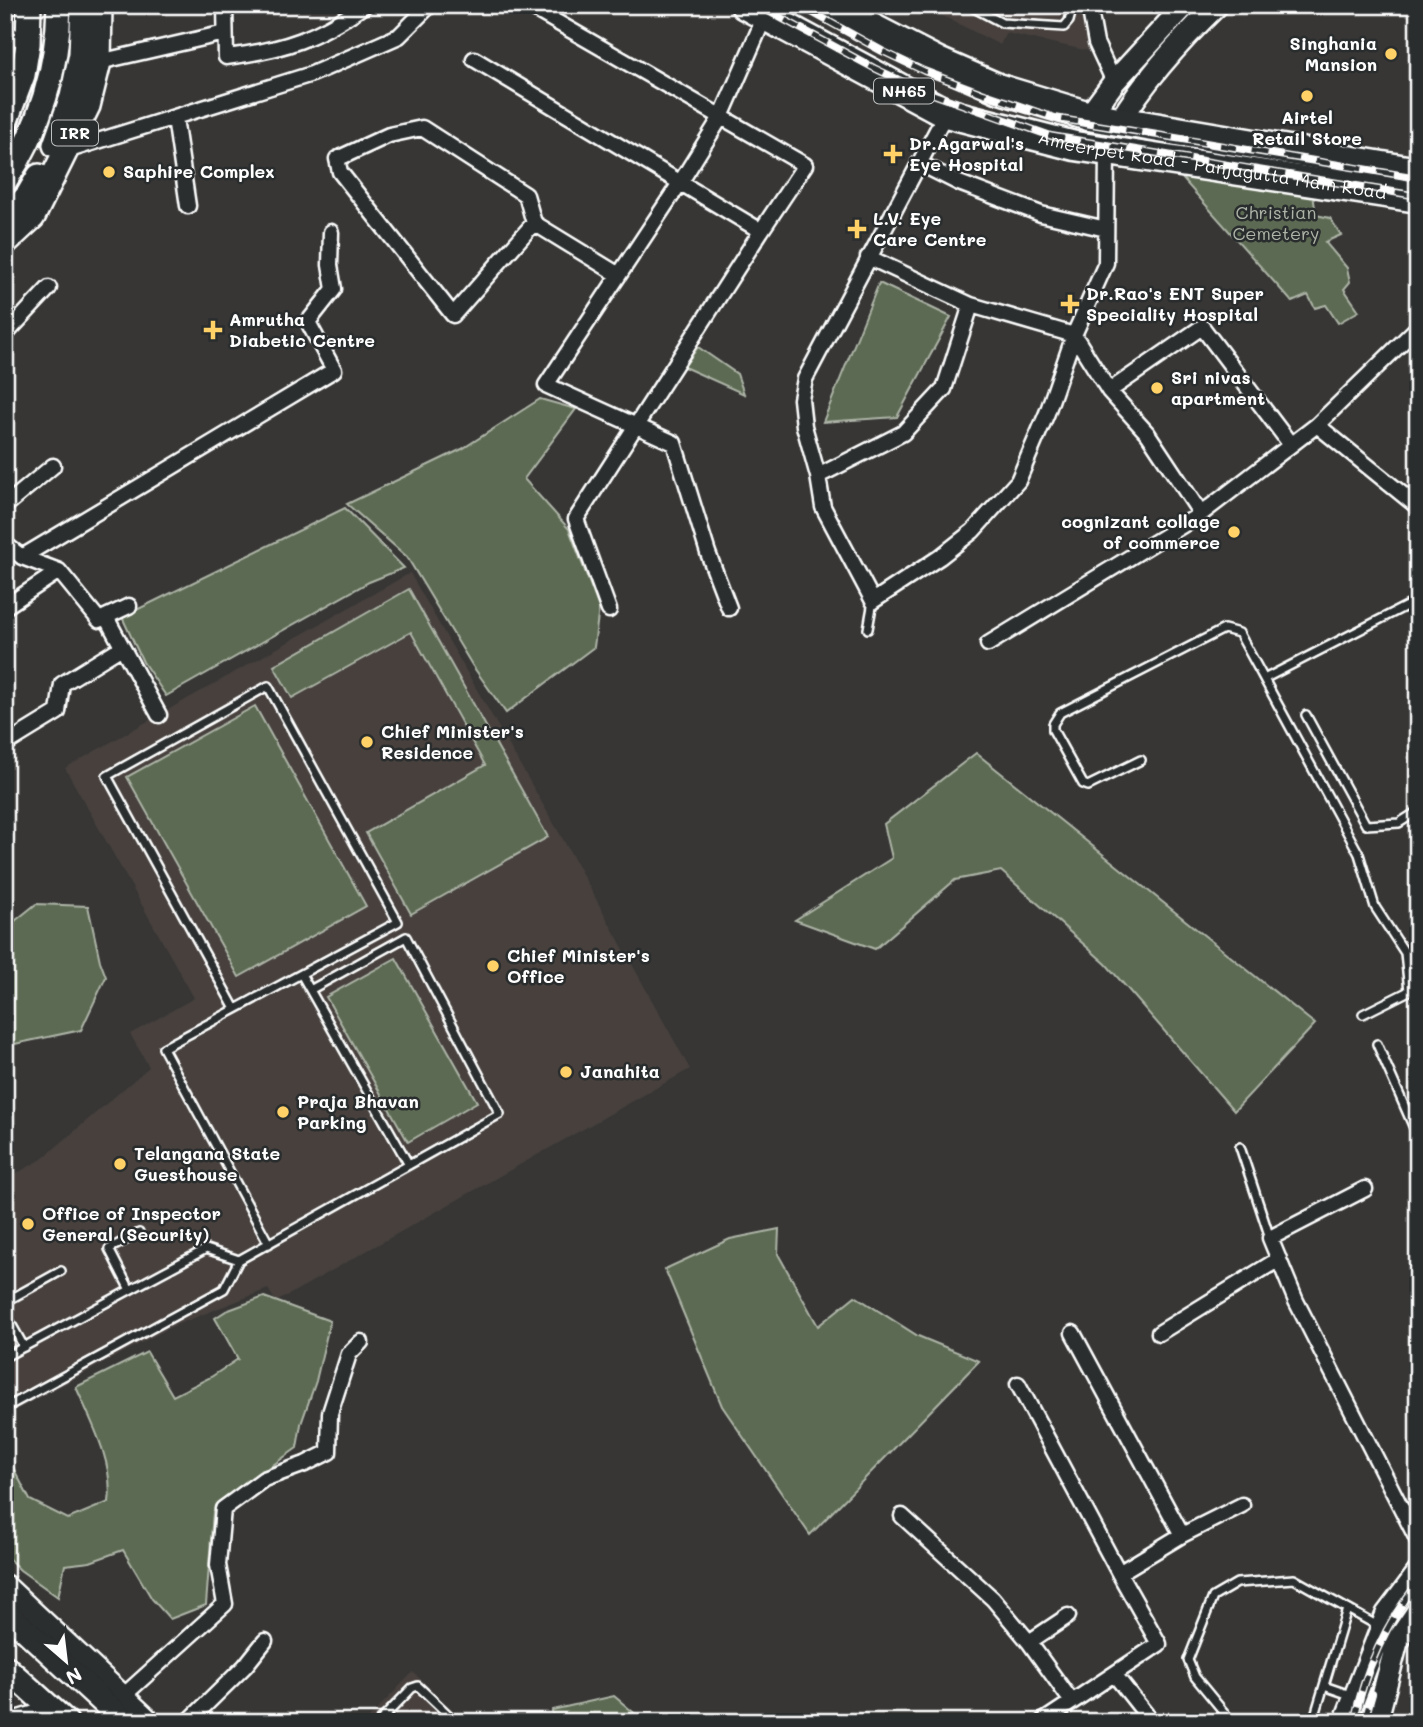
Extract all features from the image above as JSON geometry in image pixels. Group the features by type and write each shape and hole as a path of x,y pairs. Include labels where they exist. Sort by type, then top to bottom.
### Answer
{"highway":[{"name":"Ameerpet Road - Panjagutta Main Road","path":"827,5 937,62 988,83 1089,116 1418,172"},
{"name":"Ameerpet Road - Panjagutta Main Road","path":"755,11 946,113 1075,146 1418,198"}],"main road":[{"path":"5,124 23,75 28,44 29,5"},
{"name":"IRR","path":"5,181 37,124 52,74 59,32 60,5"},
{"name":"IRR","path":"5,221 29,195 54,150 72,97 81,54 83,5"},
{"name":"IRR","path":"5,243 33,217 88,106 99,62 100,5"},
{"path":"1120,121 1134,98 1192,29 1217,5"},
{"path":"1089,116 1114,82 1177,9"},
{"path":"1345,1722 1387,1614 1418,1573"},
{"path":"5,1586 150,1722"},
{"path":"5,1611 125,1722"},
{"path":"1376,1722 1397,1642 1418,1611"},
{"path":"5,1667 59,1715"}],"street":[{"path":"225,5 226,57 267,52 331,28 365,5"},
{"path":"66,151 312,74 398,36 430,5"},
{"path":"527,5 805,165 576,519 609,610"},
{"path":"1088,5 1096,43 1114,82"},
{"path":"729,608 708,553 674,443 545,385 721,117 755,11"},
{"path":"5,31 28,44"},
{"path":"99,62 225,33"},
{"path":"474,59 761,231"},
{"path":"946,113 805,379 801,398 804,426 818,476 823,507 873,601 940,558 973,531 1018,481 1047,413 1074,335 1106,263 1107,150"},
{"path":"175,118 188,206"},
{"path":"534,223 453,315 340,172 337,159 389,135 422,128 526,195 534,223 619,275"},
{"path":"919,163 959,183 1041,214 1106,229"},
{"path":"22,557 334,370 308,322 334,289 330,265 331,232"},
{"path":"868,257 971,305 1074,335 1109,391 1148,434 1201,514"},
{"path":"5,335 49,288"},
{"path":"818,476 904,433 944,389 971,305"},
{"path":"1109,391 1202,327 1291,445"},
{"path":"988,644 1201,514 1317,425 1418,327"},
{"path":"1317,425 1418,507"},
{"path":"5,506 53,466"},
{"path":"5,544 22,557 59,571 99,620 129,606"},
{"path":"5,607 59,571"},
{"path":"106,617 159,715"},
{"path":"9,741 58,712 62,684 122,648"},
{"path":"1365,1189 1270,1238 1296,1301 1418,1541"},
{"path":"1159,1333 1279,1259"},
{"path":"1073,1333 1182,1535"},
{"path":"122,1697 225,1604 218,1565 223,1509 264,1479 329,1452 330,1413 349,1354 361,1342"},
{"path":"1018,1384 1159,1644 1042,1722"},
{"path":"1119,1573 1182,1535 1242,1505"},
{"path":"902,1516 993,1599 1029,1642 1072,1702"},
{"path":"1029,1642 1068,1616"},
{"path":"188,1722 245,1667 265,1641"},
{"path":"1114,1674 1152,1722"},
{"path":"5,1721 59,1715"}],"lane":[{"path":"968,5 1002,23 1054,28 1064,27 1069,21 1073,5"},
{"path":"1264,679 1418,600"},
{"path":"868,629 873,601"},
{"path":"1141,760 1088,786 1083,784 1053,730 1053,724 1060,713 1224,629 1239,633 1359,855 1375,907 1405,953 1409,991 1363,1014"},
{"path":"235,1009 107,776 268,686 398,922 163,1048 270,1244"},
{"path":"1306,715 1366,825 1399,823 1418,811"},
{"path":"5,1408 225,1289 239,1260 500,1114 406,937 310,990"},
{"path":"301,974 409,1165"},
{"path":"1377,1044 1418,1137"},
{"path":"1240,1147 1270,1238"},
{"path":"130,1290 108,1249 139,1233"},
{"path":"5,1357 206,1248 239,1260"},
{"path":"5,1302 61,1272"},
{"path":"5,1312 24,1347"},
{"path":"1232,1722 1195,1677 1188,1660 1213,1597 1237,1583 1294,1580 1381,1628"},
{"path":"1313,1722 1347,1609"},
{"path":"379,1722 412,1688 418,1686 456,1722"},
{"path":"1324,1686 1354,1696"}],"shaded area":[{"path":"921,5 1084,5 1089,51 1006,33 1000,45"},
{"path":"410,573 564,841 690,1069 276,1302 268,1289 171,1327 5,1416 5,1180 42,1159 149,1067 130,1034 194,998 65,768"},
{"path":"413,1672 465,1722 365,1722"}],"green space":[{"name":"Christian Cemetery","path":"1172,167 1312,187 1316,215 1330,218 1341,235 1325,242 1347,268 1350,282 1344,289 1359,311 1338,323 1326,305 1315,308 1308,295 1292,302"},
{"path":"879,283 951,317 897,417 823,422"},
{"path":"698,347 737,374 744,394 684,367"},
{"path":"540,399 576,409 524,479 569,529 599,608 594,647 506,713 472,665 407,557 347,504 462,449"},
{"path":"345,508 404,568 369,582 166,696 143,662 122,617"},
{"path":"409,589 548,837 411,914 366,833 485,765 411,632 292,698 274,666"},
{"path":"255,706 366,906 239,977 127,777"},
{"path":"976,753 1315,1024 1234,1111 1106,964 1001,871 955,880 875,949 795,920 892,858 884,824"},
{"path":"36,904 88,906 106,977 81,1030 5,1046 5,929"},
{"path":"396,958 477,1102 408,1142 326,997"},
{"path":"779,1229 778,1254 818,1326 855,1296 918,1336 979,1361 810,1535 722,1406 665,1269 730,1239"},
{"path":"264,1297 330,1321 316,1381 301,1424 297,1448 236,1491 213,1512 206,1605 170,1619 152,1599 123,1550 90,1562 65,1565 58,1597 20,1570 5,1555 5,1452 30,1500 68,1519 109,1502 110,1487 105,1458 76,1387 147,1352 173,1396 211,1377 238,1359 215,1318 226,1311"},
{"path":"614,1696 645,1722 553,1722 552,1710"}],"railway":[{"path":"757,5 916,88 1051,136 1418,196"},
{"path":"799,5 924,71 1055,118 1418,178"},
{"path":"1354,1722 1378,1648 1396,1614 1418,1583"},
{"path":"1364,1722 1372,1694"}],"place":[{"name":"Singhania Mansion","path":"1391,54"},
{"name":"Airtel Retail Store","path":"1307,96"},
{"name":"Dr.Agarwal's Eye Hospital","path":"893,154"},
{"name":"Saphire Complex","path":"109,172"},
{"name":"L.V. Eye Care Centre","path":"857,229"},
{"name":"Dr.Rao's ENT Super Speciality Hospital","path":"1070,304"},
{"name":"Amrutha Diabetic Centre","path":"213,330"},
{"name":"Sri nivas apartment","path":"1157,388"},
{"name":"cognizant collage of commerce","path":"1234,532"},
{"name":"Chief Minister's Residence","path":"367,742"},
{"name":"Chief Minister's Office","path":"493,966"},
{"name":"Janahita","path":"566,1072"},
{"name":"Praja Bhavan Parking","path":"283,1112"},
{"name":"Telangana State Guesthouse","path":"120,1164"},
{"name":"Office of Inspector General (Security)","path":"28,1224"}]}
